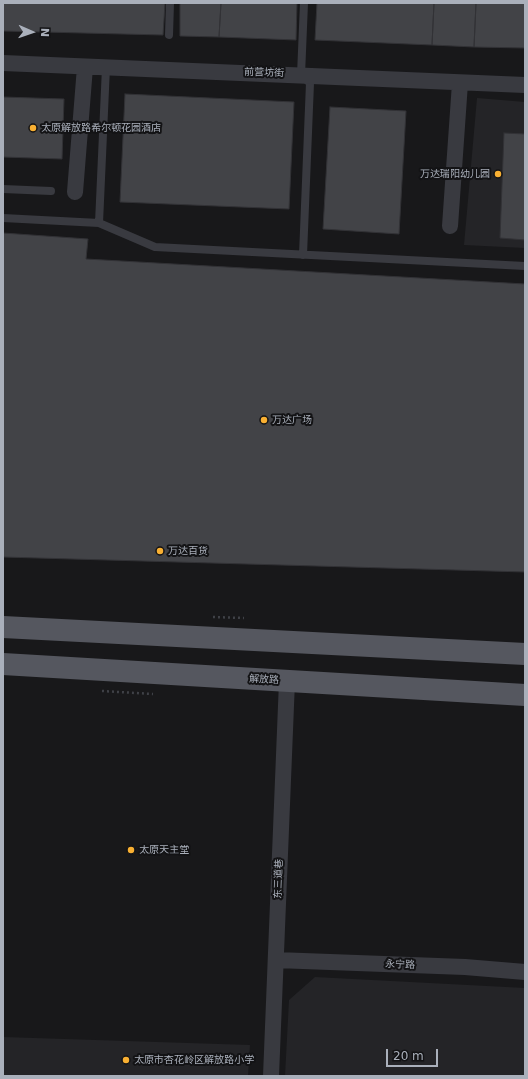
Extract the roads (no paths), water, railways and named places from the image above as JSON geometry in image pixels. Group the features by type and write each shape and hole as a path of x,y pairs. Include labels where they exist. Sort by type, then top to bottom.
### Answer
{"main road":[{"path":"3,627 525,654"},
{"name":"解放路","path":"3,664 522,694"}],"street":[{"name":"前营坊街","path":"3,63 85,71"},
{"name":"前营坊街","path":"3,71 106,71 306,79 460,86 525,92"},
{"path":"75,192 85,71"},
{"name":"前营坊街","path":"460,86 525,85"},
{"path":"450,226 460,86"},
{"name":"东三道巷","path":"271,1076 287,681"},
{"name":"永宁路","path":"276,960 465,967 525,972"}],"lane":[{"path":"169,35 170,3"},
{"path":"303,255 306,79 304,3"},
{"path":"99,223 106,71"},
{"path":"3,189 51,191"},
{"path":"3,218 99,223 155,247 525,266"}],"place":[{"name":"太原解放路希尔顿花园酒店","path":"33,128"},
{"name":"万达瑞阳幼儿园","path":"498,174"},
{"name":"万达广场","path":"264,420"},
{"name":"万达百货","path":"160,551"},
{"name":"太原天主堂","path":"131,850"},
{"name":"太原市杏花岭区解放路小学","path":"126,1060"}]}
